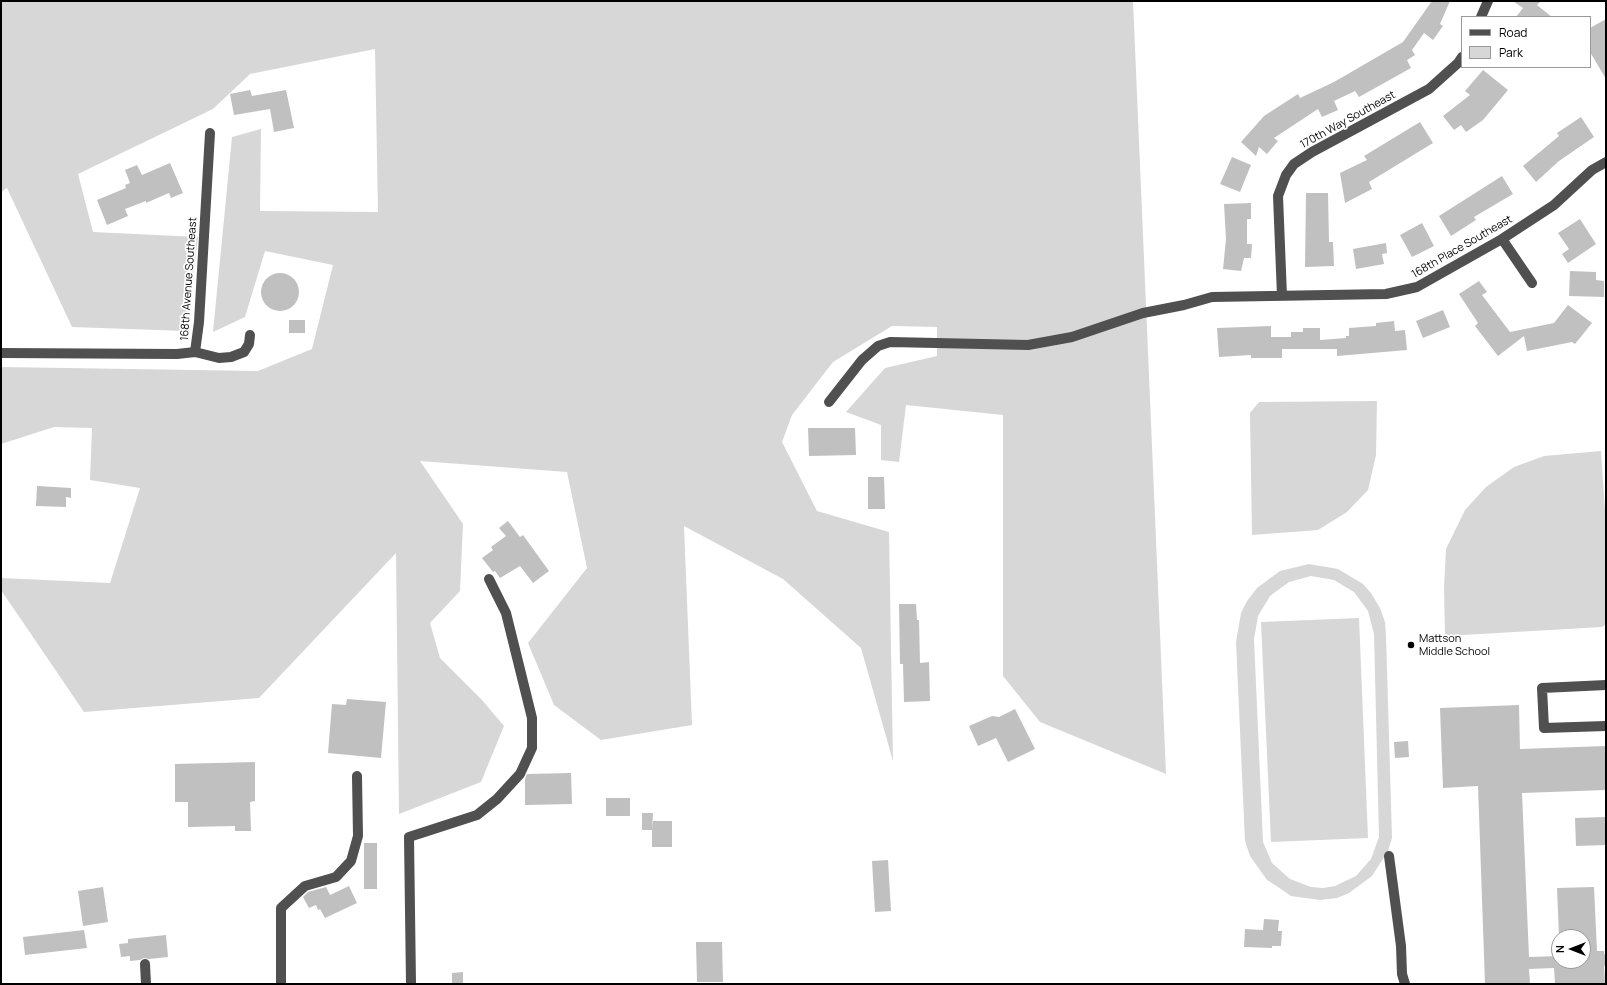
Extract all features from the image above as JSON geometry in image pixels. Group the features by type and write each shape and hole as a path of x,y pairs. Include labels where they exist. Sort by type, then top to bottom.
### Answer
{"street":[{"path":"1481,16 1488,1"},
{"name":"170th Way Southeast","path":"1282,296 1278,196 1286,174 1294,164 1312,152 1429,89 1461,58"},
{"name":"168th Avenue Southeast","path":"1,353 177,354 195,352 199,322 210,133"},
{"name":"168th Place Southeast","path":"829,402 862,360 878,346 890,342 948,342 1005,346 1036,344 1072,337 1143,313 1212,297 1386,294 1417,287 1502,239 1554,205 1592,170 1606,162"},
{"path":"1502,239 1532,283"},
{"path":"195,352 219,358 232,356 244,352 249,344 250,335"},
{"path":"411,984 409,837 477,815 497,799 520,774 532,748 532,718 506,613 489,579"},
{"path":"1606,685 1542,688 1544,728 1606,726"},
{"path":"281,984 281,908 305,886 336,878 351,861 358,836 357,776"},
{"path":"1389,856 1401,946 1402,974 1405,984"},
{"path":"145,964 146,984"}],"green space":[{"path":"1,1 1133,1 1166,774 1040,722 1003,676 1003,415 906,405 899,462 881,460 881,425 846,412 885,368 937,356 937,327 892,326 833,362 792,415 782,442 817,511 889,532 893,761 861,648 783,579 684,526 692,725 601,740 554,705 528,643 587,568 567,472 420,461 463,524 460,591 430,623 440,658 482,700 504,726 481,782 399,814 396,553 259,698 84,712 1,590 1,578 110,583 140,488 90,480 92,428 54,427 1,444 1,367 258,371 312,349 333,265 265,251 245,317 213,332 232,137 261,129 260,211 378,212 375,49 250,74 213,109 78,174 93,232 198,237 186,331 72,327 7,188 1,192"},
{"path":"1377,401 1376,455 1368,490 1347,512 1318,530 1252,535 1250,413 1259,402"},
{"path":"1601,451 1606,525 1606,624 1602,627 1445,636 1444,588 1446,549 1465,510 1486,487 1514,467 1544,456"},
{"path":"1309,564 1338,569 1363,584 1371,593 1380,608 1385,622 1392,838 1388,851 1372,876 1349,893 1337,898 1320,900 1291,896 1267,880 1250,856 1245,841 1236,642 1241,613 1247,601 1257,588 1280,571","holes":["1311,576 1334,580 1354,592 1368,611 1374,634 1379,837 1371,859 1356,876 1335,886 1323,888 1311,887 1290,879 1272,863 1263,842 1254,639 1258,616 1270,596 1289,582"]},
{"path":"1359,618 1368,838 1271,842 1261,622"}],"building":[{"path":"1432,1 1450,1 1440,24 1443,26 1433,40 1424,33 1412,50 1415,55 1407,60 1411,68 1359,97 1355,91 1334,101 1338,110 1322,117 1318,109 1274,138 1278,141 1267,154 1259,147 1256,156 1241,142 1264,116 1298,94 1300,98 1334,82 1403,42"},
{"path":"1513,1 1541,1 1537,5 1551,16 1517,16 1523,8"},
{"path":"1606,19 1606,79 1591,54 1591,27"},
{"path":"1483,70 1508,90 1483,120 1466,132 1461,125 1454,130 1443,116 1470,95 1465,91"},
{"path":"250,90 252,96 286,90 294,128 274,132 270,109 234,115 230,94"},
{"path":"1581,117 1594,137 1559,161 1536,182 1523,166 1559,136 1557,133"},
{"path":"1420,122 1433,143 1369,182 1372,189 1345,203 1340,173 1367,160 1364,156"},
{"path":"1232,157 1251,165 1240,192 1220,184"},
{"path":"170,163 183,193 171,198 169,193 146,203 146,201 125,209 128,216 107,225 97,200 126,188 125,185 130,183 125,170 137,165 142,175"},
{"path":"1502,176 1513,194 1474,217 1476,220 1451,236 1439,216"},
{"path":"1306,193 1328,193 1329,242 1333,242 1334,266 1305,267"},
{"path":"1251,203 1251,219 1247,219 1247,244 1252,244 1251,258 1244,258 1241,271 1223,269 1226,239 1224,204"},
{"path":"1580,219 1596,244 1568,263 1562,254 1569,249 1558,233"},
{"path":"1422,223 1434,246 1412,257 1400,235"},
{"path":"1386,243 1387,253 1382,254 1384,264 1356,269 1353,249"},
{"path":"1570,271 1596,272 1596,280 1604,281 1604,297 1569,296"},
{"path":"280,273 290,276 296,282 299,292 296,302 290,308 280,311 270,308 264,302 261,292 264,282 270,276"},
{"path":"1479,281 1487,292 1482,295 1510,332 1554,323 1568,305 1592,323 1575,344 1572,342 1527,351 1524,336 1498,356 1475,326 1478,323 1459,294"},
{"path":"1443,310 1450,327 1423,338 1416,321"},
{"path":"289,320 305,320 305,333 289,333"},
{"path":"1394,321 1395,331 1405,330 1407,350 1337,356 1337,349 1282,349 1282,358 1251,358 1251,355 1219,357 1217,328 1271,326 1271,337 1291,337 1291,332 1303,332 1303,328 1320,328 1320,340 1346,338 1346,336 1349,336 1349,328 1376,326 1376,323"},
{"path":"808,428 855,428 856,455 809,456"},
{"path":"868,477 884,477 885,509 868,509"},
{"path":"37,486 71,488 71,498 66,497 66,507 36,506"},
{"path":"508,521 520,537 523,535 549,571 533,583 520,566 500,578 482,558 493,550 491,547 506,536 499,528"},
{"path":"899,604 916,604 917,620 919,620 920,663 929,662 930,701 904,702 903,664 900,664"},
{"path":"347,699 386,702 381,758 328,753 332,704 346,705"},
{"path":"1519,705 1520,749 1606,746 1606,790 1522,793 1529,957 1551,956 1551,968 1529,969 1530,984 1485,984 1478,786 1443,788 1440,708"},
{"path":"1015,709 1035,749 1008,762 996,738 978,746 969,726 992,716 999,717"},
{"path":"1408,741 1409,757 1395,758 1394,742"},
{"path":"255,762 255,801 250,802 251,831 235,831 235,826 188,827 188,802 175,802 175,764"},
{"path":"571,773 572,804 525,805 525,779 527,774"},
{"path":"606,798 630,798 630,816 606,816"},
{"path":"642,813 653,813 652,830 642,830"},
{"path":"1606,817 1606,845 1576,846 1575,818"},
{"path":"652,821 672,821 672,847 652,847"},
{"path":"364,843 377,843 377,889 364,889"},
{"path":"888,860 891,911 875,912 872,861"},
{"path":"349,886 357,903 325,918 320,909 318,910 316,905 309,908 303,897 308,892 326,887 330,895"},
{"path":"103,887 108,922 83,926 78,891"},
{"path":"1594,887 1597,951 1604,951 1604,954 1606,954 1606,966 1604,966 1605,984 1555,984 1554,969 1591,969 1591,929 1559,929 1557,888"},
{"path":"1264,919 1279,920 1278,931 1282,931 1281,946 1272,946 1272,948 1244,947 1245,929 1263,930"},
{"path":"84,930 87,948 25,955 23,937"},
{"path":"166,935 168,957 149,959 144,958 130,961 130,956 121,957 119,944 128,943 128,939"},
{"path":"696,942 722,942 723,982 697,982"},
{"path":"463,972 463,984 452,984 452,973"}],"place":[{"name":"Mattson Middle School","path":"1411,645"}]}
